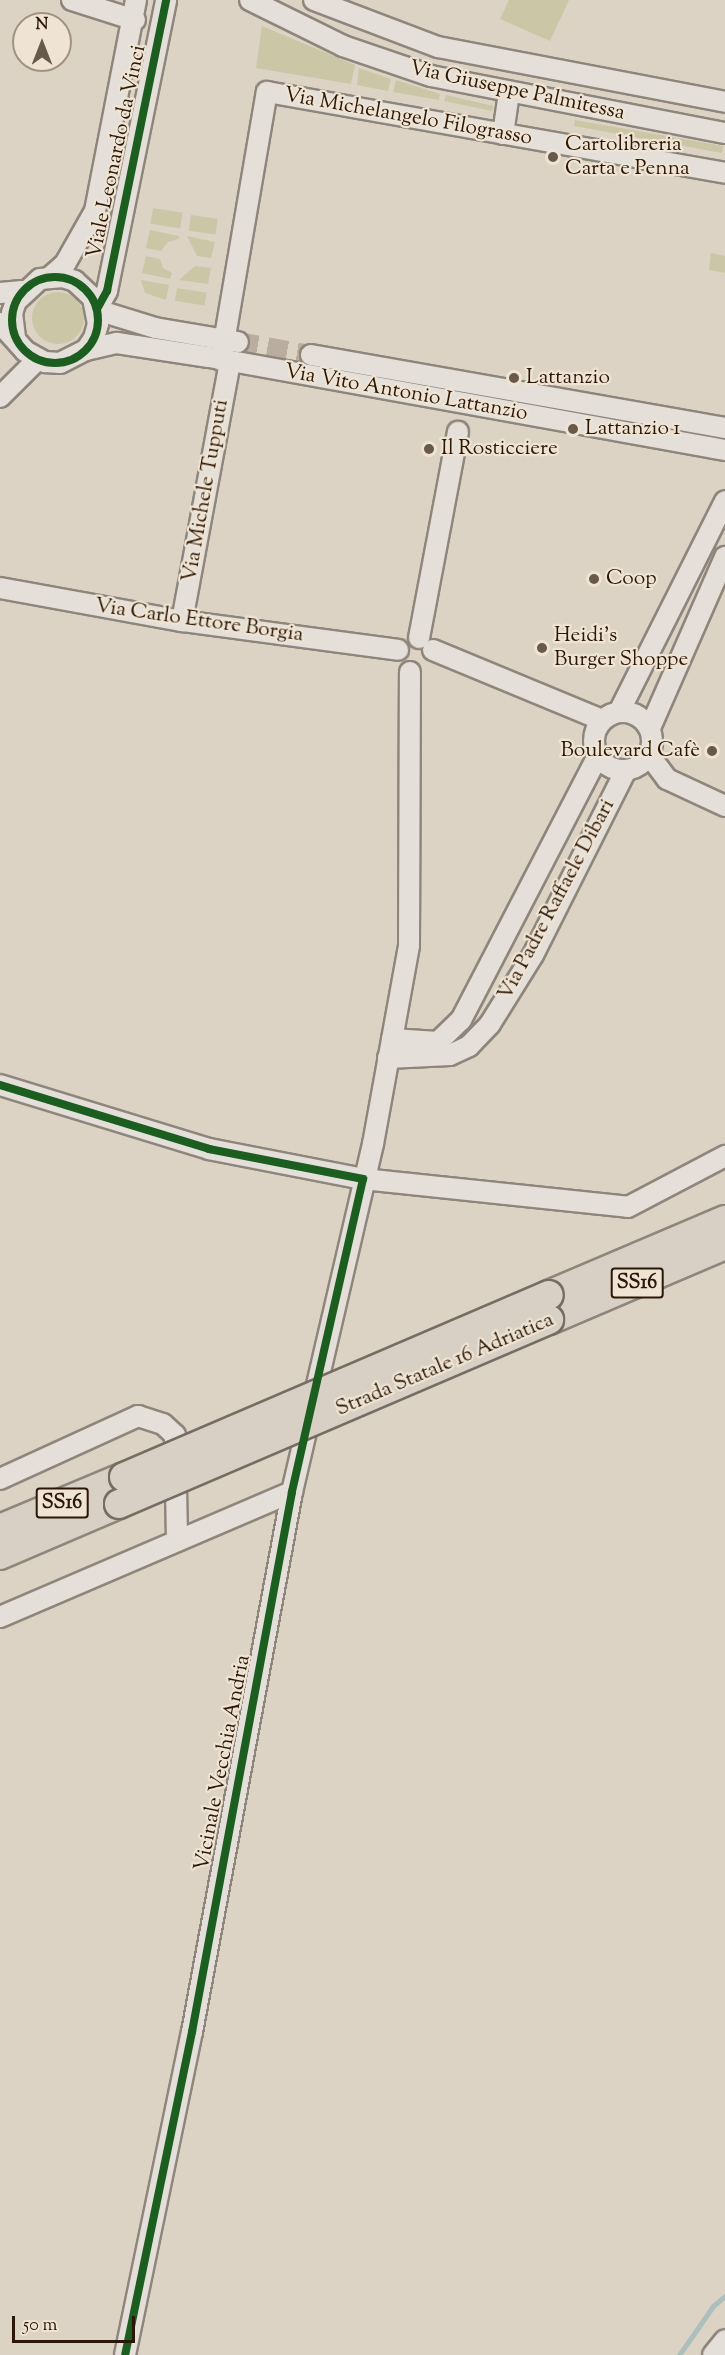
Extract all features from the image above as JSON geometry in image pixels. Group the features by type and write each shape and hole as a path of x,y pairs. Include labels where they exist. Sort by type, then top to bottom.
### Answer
{"highway":[{"name":"Strada Statale 16 Adriatica","path":"549,1308 725,1220"},
{"name":"Strada Statale 16 Adriatica","path":"0,1555 122,1490 549,1308 725,1245"},
{"name":"Strada Statale 16 Adriatica","path":"0,1529 122,1490"}],"street":[{"path":"72,0 135,20"},
{"name":"Viale Leonardo da Vinci","path":"51,277 65,264 95,211 135,20 136,0"},
{"name":"Viale Leonardo da Vinci","path":"97,310 107,291 166,0"},
{"name":"Via Giuseppe Palmitessa","path":"250,0 343,46 431,76 509,93 725,133"},
{"name":"Via Giuseppe Palmitessa","path":"314,0 438,47 725,102"},
{"name":"Via Michelangelo Filograsso","path":"231,341 267,92 725,173"},
{"path":"503,134 509,93"},
{"path":"0,293 22,291 51,277 63,277 85,288 97,310 98,324 86,350 60,363 26,349 0,323"},
{"path":"0,397 14,379 26,349 12,313 22,291"},
{"path":"97,310 155,328 231,341"},
{"name":"Via Michele Tupputi","path":"182,621 225,360 231,341"},
{"name":"Via Vito Antonio Lattanzio","path":"86,350 117,343 225,360 725,450"},
{"name":"Via Vito Antonio Lattanzio","path":"311,355 725,428"},
{"path":"458,432 428,649 427,669 410,672 399,661 398,650 404,642 428,649 454,658 583,715 605,722 635,714 650,728"},
{"path":"649,755 626,770 610,768 598,756 605,722 725,501"},
{"path":"725,557 650,728 649,755 667,779 725,806"},
{"name":"Via Carlo Ettore Borgia","path":"0,588 182,621 398,650"},
{"name":"Vicinale Vecchia Andria","path":"125,2355 192,2032 292,1492 363,1179 409,945 410,672"},
{"name":"Via Padre Raffaele Dibari","path":"390,1048 438,1042 461,1020 598,756"},
{"name":"Via Padre Raffaele Dibari","path":"390,1048 450,1055 469,1046 490,1024 533,955 626,770"},
{"path":"0,1085 209,1149 363,1179 628,1207 725,1156"},
{"path":"0,1479 138,1416 163,1424 175,1435 177,1541"},
{"path":"0,1617 292,1492"},
{"path":"713,2355 725,2340"}],"shaded area":[{"path":"509,0 569,0 550,41 500,19"},
{"path":"262,26 355,65 351,84 256,68"},
{"path":"359,68 391,79 388,91 357,85"},
{"path":"396,80 440,94 439,100 393,92"},
{"path":"446,95 493,106 492,111 444,101"},
{"path":"575,120 723,146 722,153 574,126"},
{"path":"153,208 183,213 180,228 150,224"},
{"path":"191,215 218,219 216,235 189,231"},
{"path":"150,230 179,236 178,239 168,242 161,251 146,248"},
{"path":"187,236 215,242 211,258 197,256"},
{"path":"711,253 725,256 725,273 709,270"},
{"path":"146,256 160,259 163,268 172,273 170,279 142,273"},
{"path":"195,266 211,268 208,284 179,280"},
{"path":"141,280 169,285 166,300 145,293"},
{"path":"177,288 207,293 205,306 175,301"},
{"path":"58,292 68,294 76,300 82,308 84,318 82,328 76,336 68,342 58,344 48,342 40,336 34,328 32,318 34,308 40,300 48,294"}],"waterway":[{"path":"679,2355 713,2306 725,2296"}],"tunnel":[{"path":"238,342 311,355"}],"cycle path":[{"path":"97,309 107,291 166,0"},
{"path":"55,277 79,284 91,296 98,320 91,344 79,356 55,363 31,356 19,344 12,320 19,296 31,284 55,277"},
{"path":"0,1085 209,1149 363,1179 292,1492 192,2032 125,2355"}],"place":[{"name":"Cartolibreria Carta e Penna","path":"553,157"},
{"name":"Lattanzio","path":"514,378"},
{"name":"Lattanzio 1","path":"573,429"},
{"name":"Il Rosticciere","path":"429,449"},
{"name":"Coop","path":"594,579"},
{"name":"Heidi's Burger Shoppe","path":"542,648"},
{"name":"Boulevard Cafè","path":"712,751"}]}
